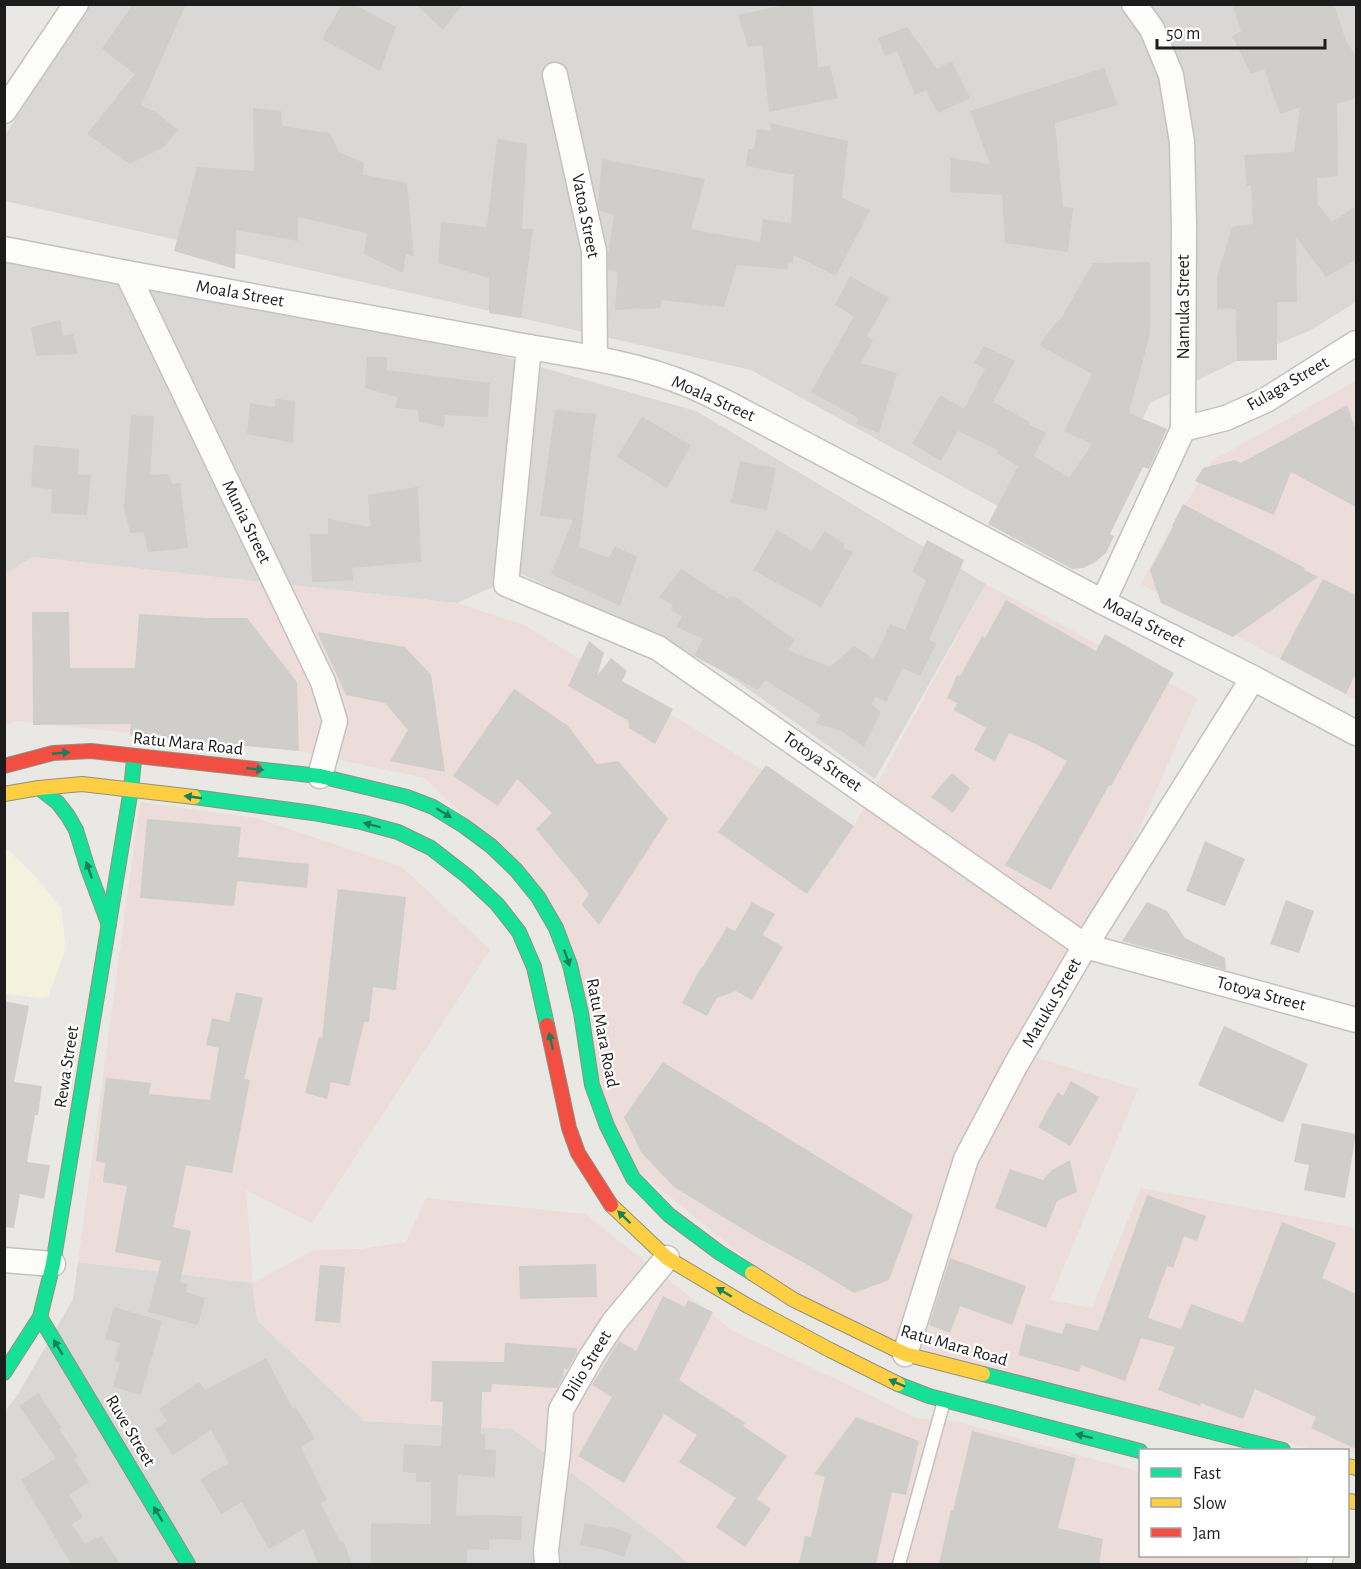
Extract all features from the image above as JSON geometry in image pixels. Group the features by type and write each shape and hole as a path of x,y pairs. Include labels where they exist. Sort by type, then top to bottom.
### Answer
{"main road":[{"name":"Ratu Mara Road","path":"4,766 53,753 91,751 319,781 407,797 433,807 491,846 516,870 538,897 556,928 570,965 581,1013 592,1085 607,1126 633,1178 669,1215 720,1253 794,1300 905,1354 1279,1449"},
{"name":"Rewa Street","path":"4,1373 40,1317 53,1264 135,756"},
{"path":"4,794 82,784 239,804 314,808 398,832 431,848 467,876 497,904 519,932 534,967 569,1128 578,1153 611,1205 667,1258 748,1306 896,1383 928,1396 1139,1451"},
{"path":"39,788 58,803 76,830 109,925"},
{"name":"Ruve Street","path":"40,1317 188,1564"}],"street":[{"path":"4,111 76,4"},
{"name":"Namuka Street","path":"1103,602 1183,429 1182,142 1171,75 1152,29 1134,4"},
{"name":"Vatoa Street","path":"555,75 594,251 595,358"},
{"name":"Moala Street","path":"4,249 595,358 687,384 1253,678 1356,734"},
{"name":"Munia Street","path":"127,273 323,682 334,722 319,781"},
{"name":"Fulaga Street","path":"1183,429 1226,418 1266,400 1356,343"},
{"name":"Totoya Street","path":"529,347 506,584 658,648 1085,946 1356,1020"},
{"name":"Matuku Street","path":"905,1354 966,1159 1015,1066 1085,946 1253,678"},
{"name":"Dilio Street","path":"547,1564 546,1550 561,1410 614,1322 667,1258"},
{"path":"4,1260 53,1264"}],"lane":[{"path":"899,1564 945,1400"}],"shaded area":[{"path":"88,5 1356,5 1356,302 1311,330 1237,361 1150,403 1083,553 751,370 5,201 5,135"},
{"path":"5,261 487,352 696,411 986,584 875,779 717,667 522,574 457,603 33,557 5,574"},
{"path":"1356,381 1356,700 1141,584 1172,526 1213,460"},
{"path":"32,557 457,603 524,625 854,826 986,584 1197,698 1038,1058 1138,1089 1050,1300 1092,1308 1141,1188 1356,1228 1356,1453 1349,1449 1312,1449 935,1354 805,1306 637,1170 604,1105 578,975 514,862 424,778 299,751 17,721 5,726 5,574"},
{"path":"140,802 256,818 402,867 490,950 312,1223 246,1190 253,1283 314,1250 361,1249 406,1242 426,1198 585,1214 733,1331 915,1418 959,1422 1139,1472 1139,1557 1301,1557 1299,1564 689,1564 513,1429 364,1421 257,1321 252,1283 78,1262"},
{"path":"5,849 36,877 61,908 66,949 48,997 5,994"},
{"path":"78,1262 253,1283 364,1421 513,1429 689,1564 6,1564 5,1411 17,1396 73,1299"}],"building":[{"path":"133,4 186,4 141,105 157,113 178,130 164,147 130,164 87,134 135,74 102,49"},
{"path":"342,4 354,4 396,27 380,71 322,39"},
{"path":"416,4 463,4 443,30"},
{"path":"789,4 812,4 818,67 830,66 838,98 769,112 762,45 748,47 738,15"},
{"path":"1232,4 1334,4 1346,41 1356,56 1356,98 1337,104 1338,176 1317,178 1318,205 1332,222 1356,206 1356,260 1326,277 1296,237 1297,302 1277,302 1277,360 1237,361 1236,309 1217,309 1217,277 1232,227 1253,224 1251,186 1247,186 1244,155 1294,152 1300,107 1280,114 1264,69 1251,74 1232,36 1241,31"},
{"path":"907,27 937,69 952,61 970,98 938,113 926,90 915,95 897,51 885,56 878,38"},
{"path":"1104,68 1118,105 1055,123 1063,207 1073,208 1068,252 1005,243 1002,195 950,192 951,158 990,164 970,111"},
{"path":"253,108 281,111 282,126 330,133 339,152 364,163 363,175 407,183 414,257 406,254 403,273 364,254 367,233 298,217 298,241 236,230 235,269 174,251 197,167 254,171"},
{"path":"770,123 848,141 842,198 870,210 836,276 794,255 793,264 788,263 787,269 737,265 724,307 662,300 660,308 615,310 618,272 608,270 614,215 600,211 598,205 602,159 705,179 691,229 760,242 763,219 791,223 794,175 746,166 748,149 754,149 757,129 771,131"},
{"path":"497,139 527,144 522,229 533,229 521,318 489,313 489,278 438,263 441,222 487,227"},
{"path":"1150,262 1150,334 1129,413 1167,429 1149,469 1143,467 1110,534 1114,536 1106,553 1094,563 1083,568 1072,569 988,524 1018,466 996,453 998,450 958,431 941,461 912,444 940,395 964,409 985,369 974,363 984,346 1015,361 993,402 1046,433 1034,456 1069,478 1092,444 1064,431 1092,374 1039,345 1060,320 1093,263"},
{"path":"850,276 889,298 867,336 873,340 861,363 897,373 879,433 856,424 858,418 811,392 854,316 835,305"},
{"path":"60,320 63,336 73,334 78,354 36,356 31,327"},
{"path":"367,357 387,357 387,370 490,383 488,417 445,415 444,427 419,422 418,410 395,408 397,397 365,388"},
{"path":"276,399 295,401 293,443 247,434 250,403 275,407"},
{"path":"1347,405 1356,430 1356,507 1291,472 1274,515 1195,481 1203,468 1234,460 1241,463"},
{"path":"555,410 596,414 579,547 609,558 615,546 637,557 620,606 551,574 573,520 540,516"},
{"path":"131,415 154,416 150,475 168,474 172,484 180,483 188,548 148,552 144,533 130,533 124,507"},
{"path":"642,417 691,445 667,488 617,457"},
{"path":"34,445 79,449 78,474 91,475 87,515 51,513 52,489 31,487"},
{"path":"740,461 776,468 767,510 731,503"},
{"path":"418,487 421,562 352,568 353,581 312,582 310,534 328,534 328,519 370,527 368,495"},
{"path":"1183,504 1318,577 1233,637 1161,603 1150,570"},
{"path":"777,530 812,551 825,531 845,544 844,548 853,552 821,607 753,570"},
{"path":"927,540 964,560 929,640 937,643 920,676 903,668 886,702 876,697 871,704 881,712 864,747 842,731 815,723 821,715 765,680 758,690 694,656 703,639 676,627 682,616 671,610 673,605 659,597 681,569 728,599 736,597 795,640 788,650 830,667 854,646 874,659 890,624 905,630 926,580 912,572"},
{"path":"1323,579 1356,595 1356,673 1346,694 1280,659"},
{"path":"1006,600 1096,651 1105,634 1174,673 1051,890 1005,865 1067,761 1036,744 1009,733 995,761 974,750 986,728 954,710 957,703 947,698 957,675 960,676 982,636 985,638"},
{"path":"32,612 69,612 70,668 135,668 139,614 247,618 297,682 299,751 130,735 131,724 33,725"},
{"path":"317,632 405,647 431,675 445,772 390,761 408,730 385,703 346,695"},
{"path":"589,641 604,653 597,676 611,658 627,671 622,681 673,709 655,744 629,728 629,721 568,686"},
{"path":"514,689 568,726 597,764 618,761 668,819 599,925 582,905 589,894 536,829 552,813 517,779 498,806 453,776"},
{"path":"766,765 854,826 807,894 718,832"},
{"path":"952,773 970,788 953,813 931,797"},
{"path":"147,819 241,827 238,857 309,864 307,888 237,881 234,906 140,898"},
{"path":"1205,841 1245,859 1225,906 1186,891"},
{"path":"338,889 406,897 396,990 373,987 369,1022 364,1022 349,1086 331,1082 327,1099 305,1093 319,1037 322,1038"},
{"path":"1286,900 1314,911 1299,953 1270,944"},
{"path":"752,902 775,914 763,935 783,947 752,1000 736,991 717,998 707,1016 682,1003 701,967 727,927 735,931"},
{"path":"1147,902 1167,911 1185,938 1225,958 1226,970 1122,941"},
{"path":"236,992 263,998 244,1079 250,1080 232,1173 186,1165 173,1227 191,1231 180,1282 188,1284 186,1292 205,1298 198,1325 148,1312 161,1261 115,1252 127,1186 103,1182 105,1163 96,1161 106,1078 151,1083 149,1094 210,1100 219,1048 206,1045 212,1018 229,1022"},
{"path":"4,1001 29,1006 14,1082 42,1086 27,1162 50,1165 44,1199 20,1194 14,1228 4,1227"},
{"path":"1224,1026 1308,1064 1283,1123 1198,1085"},
{"path":"663,1062 913,1215 889,1280 854,1293 674,1187 641,1152 624,1117"},
{"path":"1071,1081 1099,1097 1070,1146 1038,1127 1058,1092 1063,1096"},
{"path":"1302,1123 1356,1134 1345,1198 1304,1190 1309,1165 1294,1162"},
{"path":"1070,1160 1077,1192 1057,1201 1046,1228 995,1208 1010,1169 1043,1180 1052,1170"},
{"path":"1147,1195 1206,1216 1197,1241 1184,1236 1173,1268 1167,1266 1148,1318 1181,1329 1191,1304 1243,1323 1282,1222 1336,1243 1322,1278 1356,1294 1356,1449 1311,1428 1316,1417 1255,1389 1243,1419 1158,1390 1175,1347 1141,1338 1125,1381 1081,1365 1079,1372 1018,1355 1026,1324 1062,1334 1066,1323 1098,1331"},
{"path":"950,1258 1026,1286 1012,1325 960,1306 950,1333 929,1325"},
{"path":"596,1264 597,1297 520,1299 519,1266"},
{"path":"320,1265 345,1267 340,1323 315,1321"},
{"path":"663,1296 685,1307 688,1300 713,1312 679,1380 745,1423 743,1426 787,1456 757,1499 771,1509 745,1547 716,1527 736,1498 679,1462 697,1435 664,1414 624,1483 578,1456 612,1397 592,1385 619,1341 636,1351"},
{"path":"114,1307 162,1321 141,1395 113,1387 120,1363 115,1361 120,1343 105,1339"},
{"path":"505,1343 577,1348 577,1353 567,1370 564,1368 563,1377 557,1388 492,1384 491,1392 482,1392 481,1434 485,1434 485,1449 496,1450 495,1477 458,1475 456,1515 522,1516 521,1540 489,1539 489,1550 467,1549 467,1564 371,1564 371,1523 431,1524 431,1482 416,1482 416,1473 403,1472 404,1444 441,1446 443,1402 431,1401 432,1361 504,1362"},
{"path":"266,1358 293,1409 296,1407 315,1439 301,1447 327,1500 321,1503 340,1541 343,1541 352,1564 318,1564 304,1529 269,1549 242,1502 221,1514 200,1479 229,1463 211,1430 173,1455 155,1429 167,1421 159,1409 199,1382 205,1390"},
{"path":"38,1393 62,1428 59,1430 78,1457 74,1459 89,1482 69,1495 83,1517 72,1524 85,1544 102,1536 120,1564 71,1564 21,1480 56,1458 19,1406"},
{"path":"856,1417 919,1441 906,1495 892,1492 876,1564 799,1564 805,1536 811,1537 825,1477 814,1474"},
{"path":"972,1431 1076,1458 1058,1528 1103,1539 1099,1564 939,1564"},
{"path":"585,1523 608,1528 609,1526 632,1534 624,1557 580,1545"}],"traffic: fast":[{"path":"4,1373 40,1317 53,1264 134,760"},
{"path":"255,769 320,776 407,797 433,807 491,846 516,870 538,897 556,928 570,965 581,1013 592,1085 607,1126 633,1178 669,1215 720,1253 752,1273"},
{"path":"39,788 58,803 76,830 109,925"},
{"path":"194,797 361,822 398,832 431,848 467,876 497,904 519,932 534,967 547,1025"},
{"path":"40,1317 188,1564"},
{"path":"983,1374 1279,1449"},
{"path":"898,1384 929,1396 1139,1451"}],"traffic: slow":[{"path":"4,794 82,784 194,797"},
{"path":"611,1205 667,1258 748,1306 898,1384"},
{"path":"752,1273 794,1300 905,1354 983,1374"},
{"path":"1349,1466 1356,1468"},
{"path":"1349,1501 1356,1502"}],"traffic: jam":[{"path":"4,766 53,753 91,751 255,769"},
{"path":"547,1025 569,1128 578,1153 611,1205"}]}
